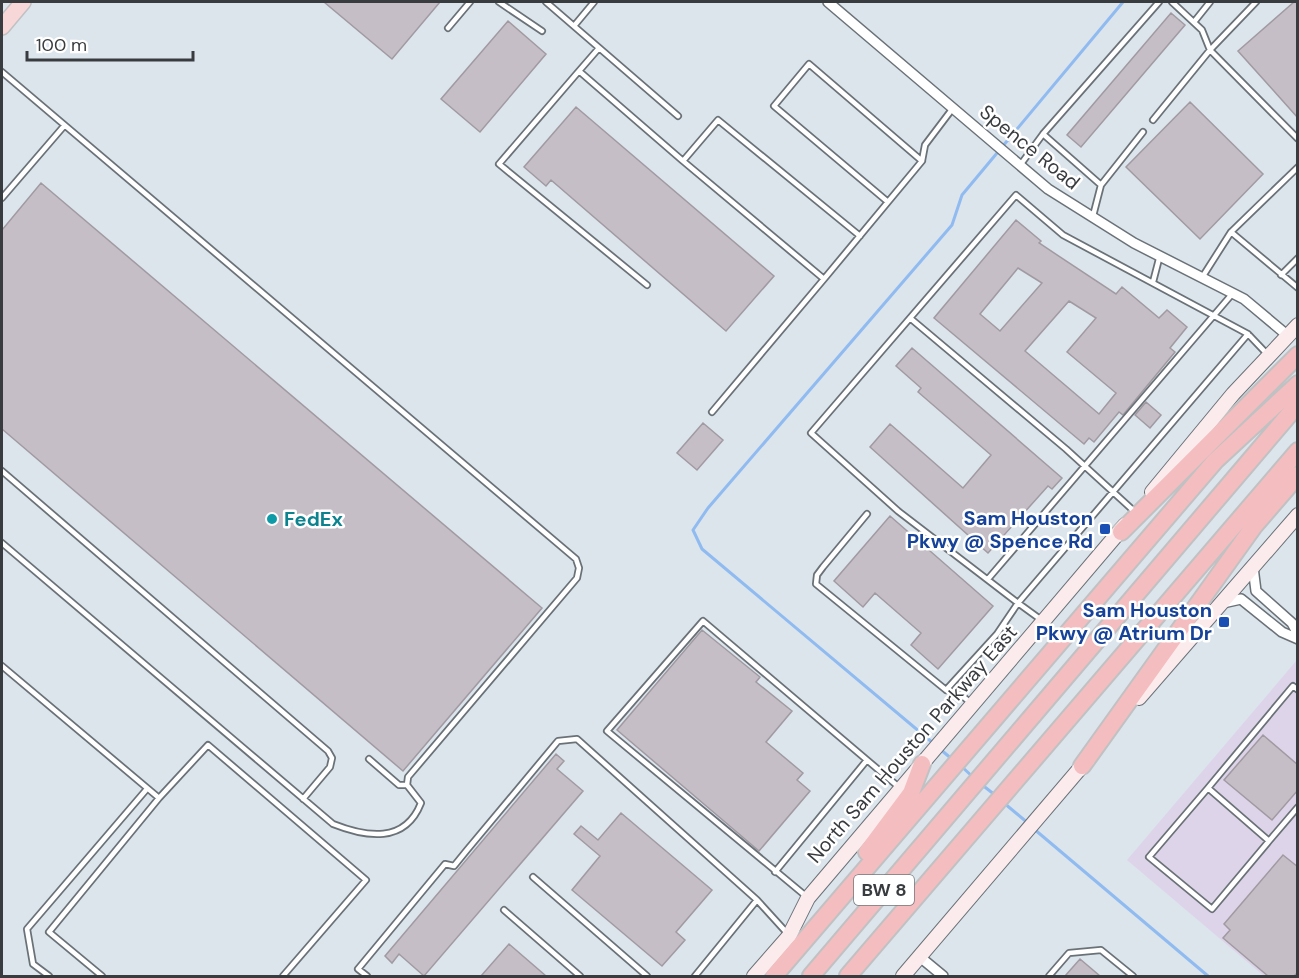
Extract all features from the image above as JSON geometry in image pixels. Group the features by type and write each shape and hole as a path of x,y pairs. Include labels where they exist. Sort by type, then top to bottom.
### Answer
{"highway":[{"path":"1121,532 1298,355"},
{"path":"773,976 1215,461 1298,384"},
{"name":"BW 8","path":"811,976 1298,404"},
{"name":"BW 8","path":"848,976 1298,451"},
{"path":"1082,766 1254,526 1298,475"},
{"path":"773,976 911,793 922,765"}],"main road":[{"path":"2,27 23,2"},
{"name":"North Sam Houston Parkway East","path":"754,976 789,936 808,898 972,704 1045,622 1268,355 1292,330"},
{"path":"903,976 1253,564 1298,515"}],"street":[{"name":"Spence Road","path":"828,2 1048,189 1092,218 1203,276 1292,330"},
{"path":"1253,564 1256,591 1292,623 1298,634"},
{"path":"1218,605 1241,599 1282,632 1298,639"},
{"path":"920,957 943,976"}],"lane":[{"path":"448,28 470,2"},
{"path":"499,2 542,31"},
{"path":"546,2 678,116"},
{"path":"574,26 594,2"},
{"path":"1021,164 1043,134 1159,2"},
{"path":"1172,2 1202,30 1210,50 1298,139"},
{"path":"1194,22 1210,2"},
{"path":"1153,120 1210,50 1256,2"},
{"path":"599,48 499,164 646,285"},
{"path":"888,202 774,106 809,64 922,161"},
{"path":"579,71 824,279"},
{"path":"2,72 576,559 579,568 577,578 408,777 407,785 421,803 415,817 402,828 382,834 359,834 333,825 2,543"},
{"path":"711,412 922,161 925,145 954,108"},
{"path":"683,161 718,120 860,236"},
{"path":"2,198 64,126"},
{"path":"1092,218 1101,185 1143,132"},
{"path":"1043,134 1101,185"},
{"path":"1203,276 1231,232 1298,167"},
{"path":"1045,622 898,511 811,434 1016,195 1063,235 1248,334 1268,355"},
{"path":"1231,232 1298,288"},
{"path":"1153,282 1160,255"},
{"path":"1281,275 1298,258"},
{"path":"988,579 1233,293"},
{"path":"910,318 1066,449 1082,467 1135,512"},
{"path":"946,690 997,634 1018,603 1248,334"},
{"path":"2,471 328,751 332,758 330,767 303,799"},
{"path":"867,514 817,575 816,584 946,690 960,694 972,704"},
{"path":"808,898 607,731 703,621 900,788"},
{"path":"2,666 159,798"},
{"path":"1298,681 1295,688 1149,857 1212,909 1298,807"},
{"path":"367,976 358,969 445,864 454,866 558,741 577,739 757,900 789,936"},
{"path":"102,976 49,932 159,798 208,745 366,880 283,976"},
{"path":"369,759 399,785 407,785"},
{"path":"775,872 867,760"},
{"path":"1208,788 1269,841"},
{"path":"49,976 33,964 27,929 146,789"},
{"path":"532,877 647,976"},
{"path":"695,976 757,900"},
{"path":"504,910 580,976"},
{"path":"1049,976 1069,953 1101,950 1132,976"},
{"path":"91,976 96,971"}],"shaded area":[{"path":"1297,660 1297,976 1264,976 1127,860"}],"building":[{"path":"324,2 440,2 392,59"},
{"path":"1294,2 1298,2 1298,118 1238,51"},
{"path":"1171,13 1185,25 1081,147 1067,135"},
{"path":"508,21 546,54 480,132 441,99"},
{"path":"1190,102 1263,174 1200,239 1126,167"},
{"path":"576,107 774,276 726,331 551,180 546,186 524,167"},
{"name":"FedEx","path":"41,183 542,608 403,771 2,429 2,230"},
{"path":"1016,220 1041,241 1039,243 1116,294 1122,287 1159,318 1167,310 1187,327 1170,348 1175,352 1123,415 1119,412 1094,442 1089,438 1084,444 934,318","holes":["1018,268 1042,283 1000,331 980,314","1069,301 1096,318 1067,352 1116,393 1099,414 1025,351"]},
{"path":"912,348 1062,478 1052,489 1048,486 988,553 870,447 890,424 963,488 991,455 918,392 921,388 896,366"},
{"path":"1146,402 1161,415 1150,428 1135,415"},
{"path":"703,423 723,440 697,470 677,453"},
{"path":"890,516 993,606 938,669 911,645 921,633 875,593 863,607 834,581"},
{"path":"702,630 760,677 756,682 792,711 766,742 803,773 797,780 810,791 759,851 617,730"},
{"path":"1263,735 1298,765 1298,790 1272,820 1224,780"},
{"path":"556,754 564,761 557,769 583,791 424,976 399,954 392,963 385,956"},
{"path":"621,813 712,890 676,932 685,940 662,966 572,890 600,856 574,834 581,826 598,840"},
{"path":"1283,855 1298,867 1298,972 1294,976 1268,976 1223,938 1230,930 1224,924"},
{"path":"509,944 546,976 481,976"},
{"path":"1080,959 1100,976 1065,976"}],"waterway":[{"path":"933,743 702,549 693,530 708,508 952,225 962,195 1123,2"},
{"path":"940,749 953,760"},
{"path":"961,766 974,778"},
{"path":"981,784 995,795"},
{"path":"1004,803 1029,824"},
{"path":"1034,829 1208,976"}],"place":[{"name":"FedEx","path":"272,519"},
{"name":"Sam Houston Pkwy @ Spence Rd","path":"1105,529"},
{"name":"Sam Houston Pkwy @ Atrium Dr","path":"1224,622"}]}
